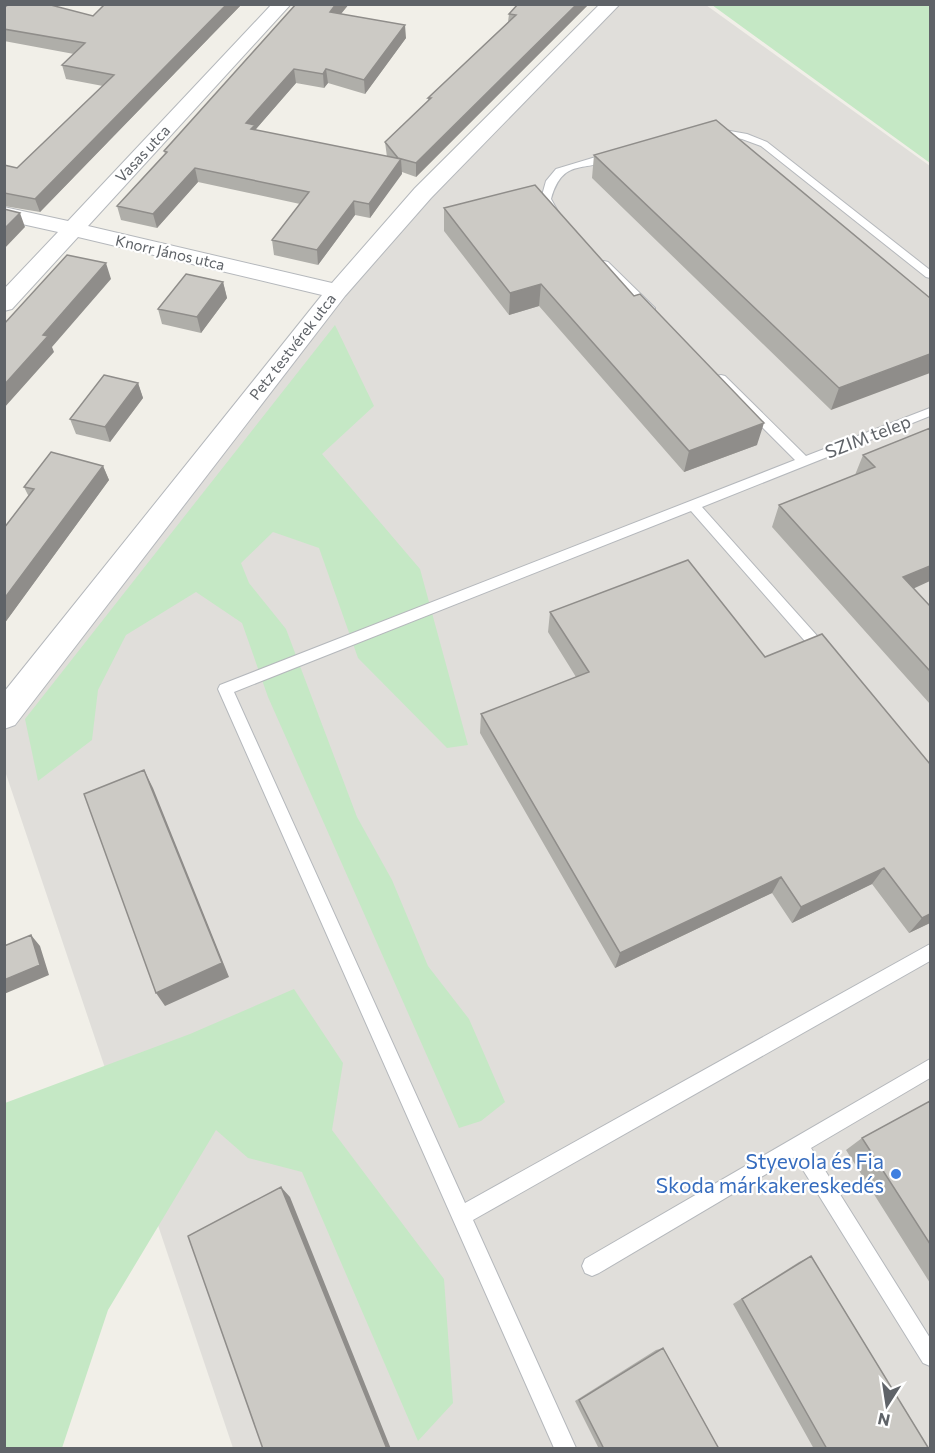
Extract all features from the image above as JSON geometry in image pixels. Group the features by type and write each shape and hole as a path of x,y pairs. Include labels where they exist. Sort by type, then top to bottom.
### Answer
{"street":[{"name":"Vasas utca","path":"4,303 282,4"},
{"name":"Petz testvérek utca","path":"4,716 337,291 423,193 611,4"},
{"name":"Knorr János utca","path":"4,213 72,231 337,291"}],"lane":[{"path":"706,130 744,136 764,144 930,275"},
{"path":"564,225 555,216 546,198 551,181 560,171 628,150"},
{"path":"597,257 655,314"},
{"path":"713,372 805,462"},
{"name":"SZIM telep","path":"460,1216 225,689 930,412"},
{"path":"693,505 834,664"},
{"path":"565,1449 460,1216 930,952"},
{"path":"592,1266 930,1068"},
{"path":"798,1144 930,1356"}],"shaded area":[{"path":"613,5 706,5 930,166 930,1448 233,1448 5,771 4,717 337,291"}],"green space":[{"path":"712,5 930,5 930,163"},
{"path":"335,325 374,406 322,454 420,569 468,745 447,748 358,658 319,548 273,532 241,563 249,583 286,629 357,817 392,880 428,966 469,1019 505,1102 481,1121 459,1128 268,697 242,623 196,592 126,635 98,690 92,740 38,781 25,719"},
{"path":"294,989 343,1063 332,1130 444,1279 453,1403 418,1441 302,1172 248,1158 216,1130 108,1310 62,1448 5,1448 5,1103 190,1034"}],"building":[{"path":"9,4 47,4 93,16 105,4 227,4 35,199 4,193 4,165 17,168 114,75 62,65 85,43 4,29 4,8"},
{"path":"296,4 336,4 330,12 405,25 364,80 326,69 323,74 294,69 246,123 255,125 251,129 401,159 369,204 354,201 317,250 272,240 309,192 195,168 153,214 117,206 167,152 164,151"},
{"path":"518,4 577,4 416,163 398,158 385,142 516,15 509,14"},
{"path":"716,120 930,298 930,354 839,388 594,155"},
{"path":"535,185 634,296 640,294 764,423 689,451 541,284 510,293 444,208"},
{"path":"4,209 20,213 4,229"},
{"path":"67,255 106,263 43,335 48,336 4,385 4,324"},
{"path":"186,274 223,282 197,317 158,309"},
{"path":"104,375 138,383 105,427 70,419"},
{"path":"930,428 930,566 903,577 930,606 930,671 779,505 875,467 863,455"},
{"path":"51,452 103,466 4,599 4,528 34,489 24,487"},
{"path":"688,560 765,657 822,634 930,764 930,914 922,918 884,868 801,907 781,877 620,953 481,714 589,672 550,612"},
{"path":"144,770 222,963 156,993 84,794"},
{"path":"31,935 40,965 4,980 4,946"},
{"name":"Styevola és Fia Skoda márkakereskedés","path":"930,1101 930,1244 862,1138"},
{"path":"281,1187 387,1449 263,1449 188,1236"},
{"path":"811,1256 929,1449 827,1449 742,1299"},
{"path":"663,1348 719,1449 604,1449 579,1400"}],"place":[{"name":"Styevola és Fia Skoda márkakereskedés","path":"896,1174"}]}
